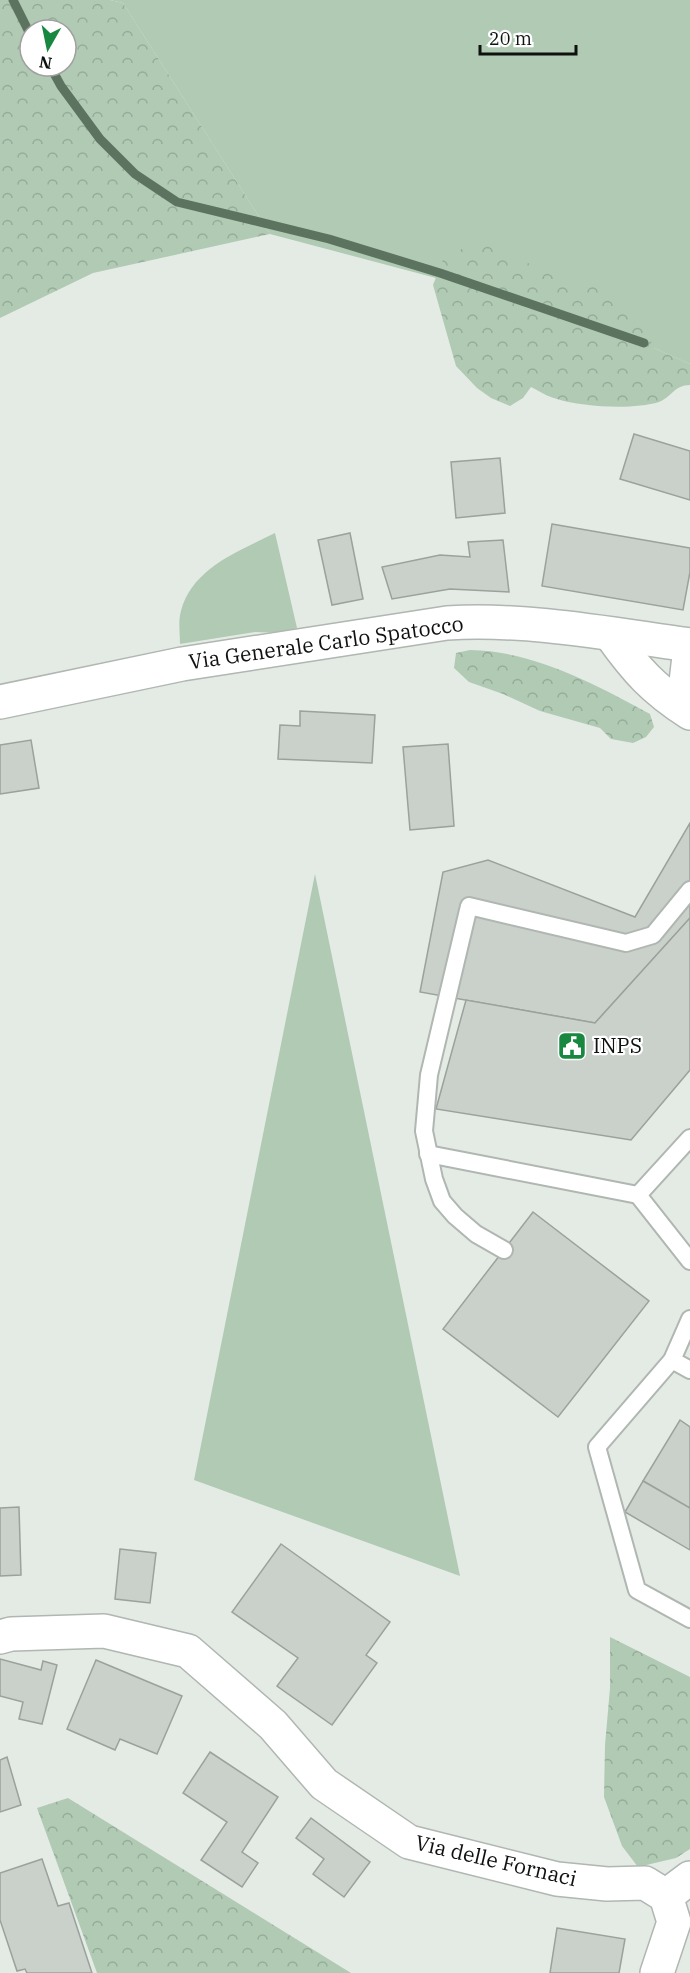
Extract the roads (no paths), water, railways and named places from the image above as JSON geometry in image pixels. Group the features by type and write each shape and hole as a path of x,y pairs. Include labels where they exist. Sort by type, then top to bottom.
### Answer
{"street":[{"name":"Via Generale Carlo Spatocco","path":"0,702 182,664 429,624 467,621 504,622 690,646"},
{"path":"611,634 637,671 652,686 690,713"},
{"path":"690,646 686,682 690,704"},
{"name":"Via delle Fornaci","path":"0,1637 12,1634 104,1631 188,1651 273,1725 324,1784 409,1842 557,1879 607,1884 645,1883 678,1887 674,1922 657,1973"}],"lane":[{"path":"504,1250 476,1234 442,1201 434,1179 424,1131 429,1075 469,906 626,943 652,935 690,890"},
{"path":"638,1195 690,1138"},
{"path":"428,1154 638,1195 690,1261"},
{"path":"690,1319 672,1360 597,1447 637,1590 690,1619"},
{"path":"672,1360 690,1370"}],"waterway":[{"path":"13,0 22,18"},
{"path":"57,78 100,139 135,174 177,202 329,239 440,273 644,343"}],"place":[{"name":"INPS","path":"572,1046"}]}
